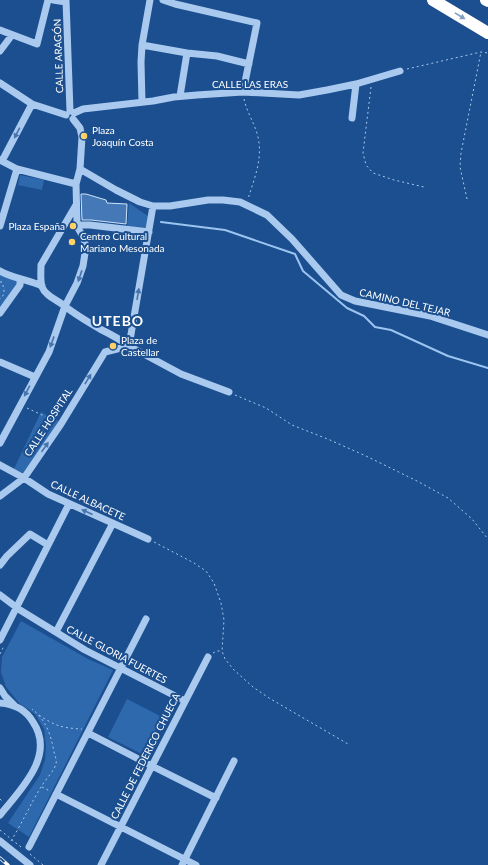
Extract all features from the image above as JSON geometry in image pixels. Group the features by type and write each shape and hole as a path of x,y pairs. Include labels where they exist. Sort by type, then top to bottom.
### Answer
{"highway":[{"path":"433,0 488,33"}],"street":[{"path":"0,30 37,44 48,0"},
{"path":"52,0 66,1"},
{"path":"142,102 142,45 150,0"},
{"path":"163,0 257,23 243,92"},
{"name":"CALLE ARAGÓN","path":"66,1 71,114"},
{"path":"0,51 12,35"},
{"path":"142,45 187,53 217,56 249,64"},
{"path":"180,96 187,53"},
{"name":"CALLE LAS ERAS","path":"71,114 83,109 180,96 243,92 300,94 356,84 400,71"},
{"path":"0,83 32,104 71,114 79,126 82,136 80,169 76,184 77,225 85,242 83,266 77,283 65,306 49,352 0,443"},
{"path":"352,118 356,84"},
{"path":"32,104 1,160 16,169 76,184"},
{"path":"0,226 16,169"},
{"path":"80,169 116,190 140,202 153,206 170,206 208,200 240,202 246,205"},
{"path":"77,204 41,265 42,286 45,292 88,322 129,346 181,374 229,392"},
{"name":"CAMINO DEL TEJAR","path":"246,205 267,215 277,224 341,295 355,301 430,316 488,335"},
{"path":"129,346 153,206"},
{"path":"77,225 90,225 149,232"},
{"path":"0,271 20,280 27,280 42,286"},
{"path":"0,313 20,285 20,280"},
{"name":"CALLE HOSPITAL","path":"0,496 24,478 61,424 105,352 129,346"},
{"path":"0,362 35,377"},
{"name":"CALLE ALBACETE","path":"0,465 24,478 48,494 148,539"},
{"path":"0,640 69,504"},
{"path":"56,632 113,523"},
{"path":"0,565 7,556 30,534 48,545"},
{"name":"CALLE GLORIA FUERTES","path":"0,595 17,608 85,650 185,701"},
{"path":"26,849 88,733 146,619"},
{"name":"CALLE DE FEDERICO CHUECA","path":"101,865 208,657"},
{"path":"0,688 11,702 28,715 35,724 40,736 38,761 30,777 0,816"},
{"path":"0,703 17,707"},
{"path":"88,733 216,798"},
{"path":"183,862 234,760"},
{"path":"56,794 121,826 183,862 196,865"},
{"path":"0,840 30,865"}],"path":[{"path":"467,199 460,167 461,153 481,52"},
{"path":"400,71 481,52 488,53"},
{"path":"372,80 364,153 366,165 373,173 424,187"},
{"path":"243,92 247,111 258,137 260,148 260,160 246,205"},
{"path":"0,282 2,282 4,290 2,298 0,299"},
{"path":"229,392 266,408 292,425 372,459 448,498 472,519 488,539"},
{"path":"20,404 61,424"},
{"path":"148,539 194,563 206,571 214,583 221,603 224,620 222,651 225,659 234,670 268,698 348,744"},
{"path":"208,657 214,652 222,651"},
{"path":"37,713 47,721 57,726 70,729 83,729 88,733"},
{"path":"41,786 56,794"},
{"path":"0,830 26,849 43,865"}],"shaded area":[{"path":"20,175 44,180 42,190 18,185"},
{"path":"129,203 148,216 147,229 127,227"},
{"path":"0,273 18,281 0,311"},
{"path":"41,412 61,422 23,473 14,469"},
{"path":"21,621 88,659 113,670 29,837 8,823 40,775 45,760 46,746 44,729 35,714 19,703 6,687 1,672 2,657"},
{"path":"127,699 166,719 148,757 108,737"}],"building":[{"path":"81,194 106,200 107,203 127,204 126,224 82,220"}],"waterway":[{"path":"161,222 225,230 295,254 303,271 347,308 364,316 375,327 391,330 448,356 488,368"}],"railway":[{"path":"0,858 8,865"}],"place":[{"name":"Plaza Joaquín Costa","path":"84,136"},
{"name":"Plaza España","path":"73,226"},
{"name":"Centro Cultural Mariano Mesonada","path":"72,242"},
{"name":"Plaza de Castellar","path":"113,346"}],"district":[{"name":"UTEBO","path":"118,320"}]}
